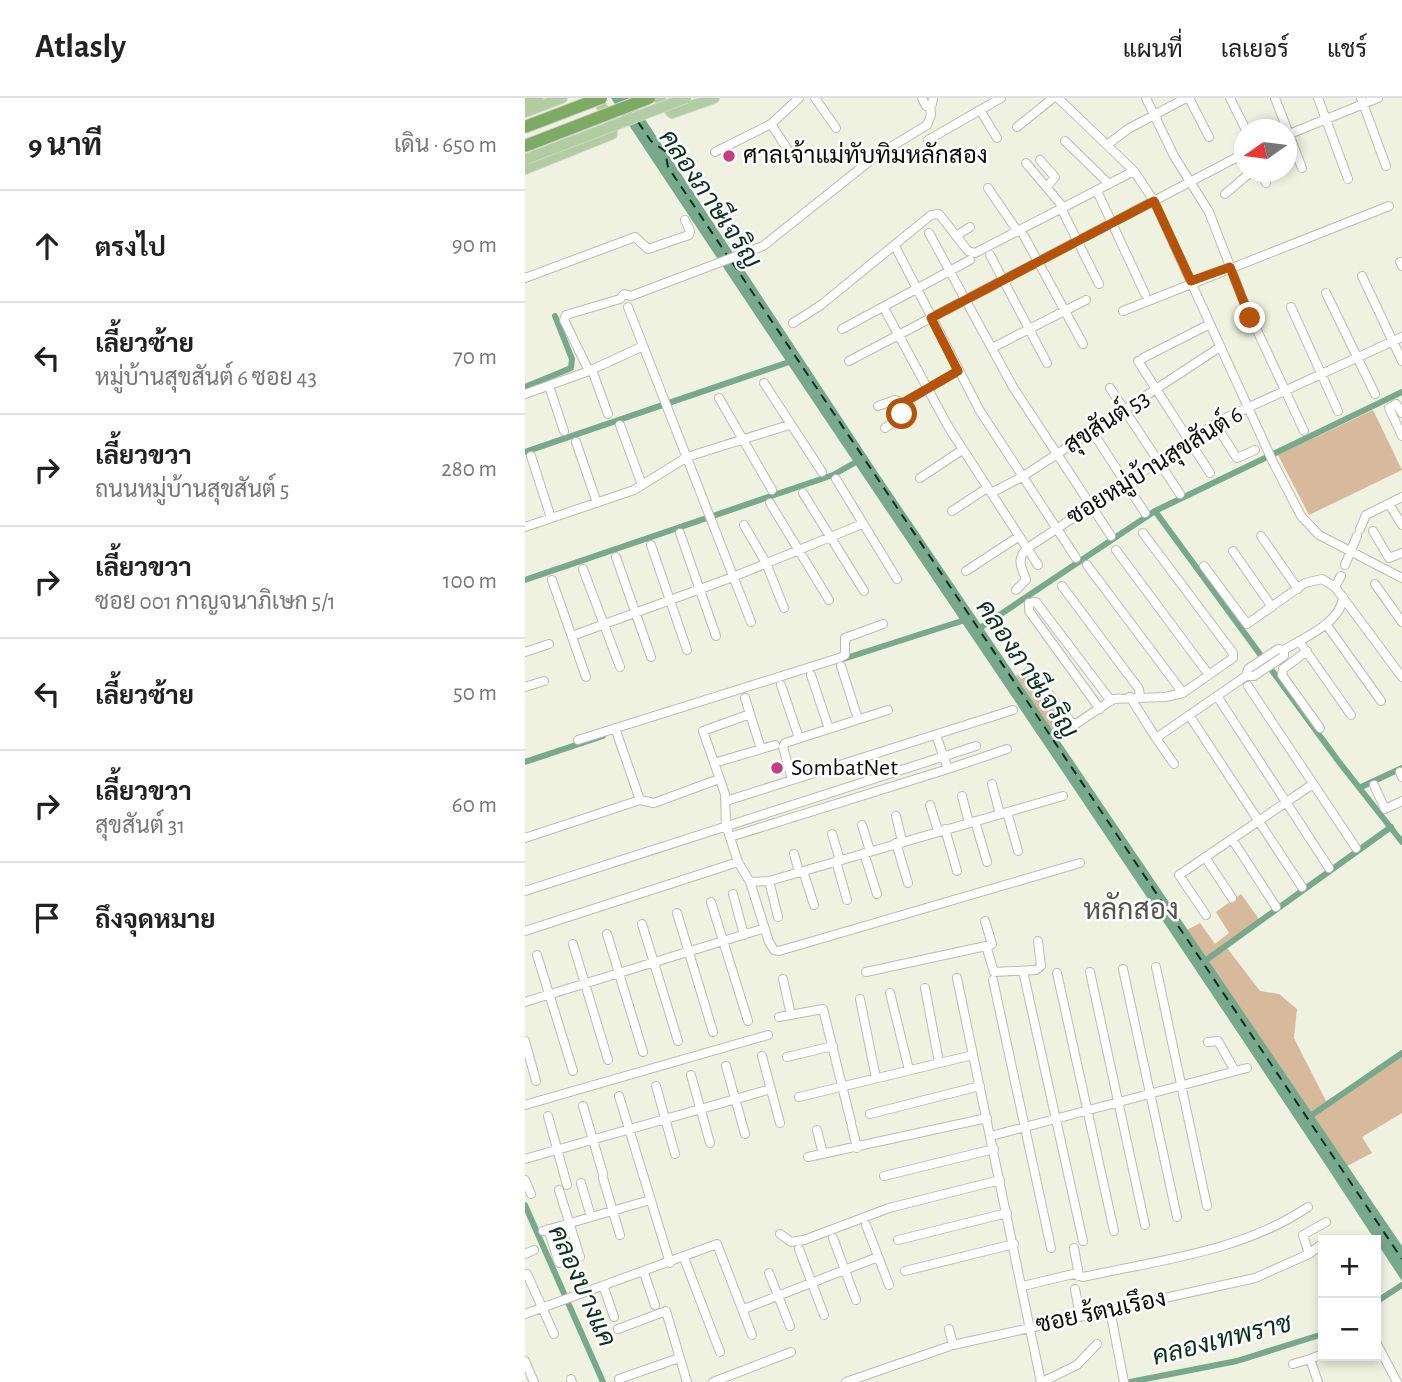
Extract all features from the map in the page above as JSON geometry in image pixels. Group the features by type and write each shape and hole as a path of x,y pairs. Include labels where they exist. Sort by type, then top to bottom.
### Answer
{"highway":[{"path":"525,127 601,98"},
{"path":"525,158 649,98"}],"main road":[{"path":"525,103 538,98"},
{"path":"525,112 562,98"},
{"path":"525,158 612,134 612,122 596,98"},
{"path":"658,98 672,113 714,98"},
{"path":"525,158 686,98"}],"street":[{"path":"715,152 771,124 799,98"},
{"path":"815,98 836,128"},
{"path":"608,414 590,371 581,361 563,317 603,302 620,299 624,294 631,296 711,268 763,246 876,156 927,125 931,115 931,102 924,105 922,98"},
{"path":"928,140 1001,98"},
{"path":"1038,98 1045,105"},
{"path":"1017,127 1056,98 1134,171 1154,201 1273,462 1301,516 1319,535 1402,578"},
{"path":"1146,98 1209,212 1250,318"},
{"path":"1107,145 1154,115 1188,98 1209,137"},
{"path":"1230,98 1240,119"},
{"path":"1275,98 1283,119"},
{"path":"1318,98 1348,179"},
{"path":"1297,131 1327,120 1362,101 1378,98"},
{"path":"1362,101 1386,166"},
{"path":"980,110 997,138"},
{"path":"771,124 790,153"},
{"path":"1065,141 1109,184"},
{"path":"1297,156 1302,168"},
{"path":"849,361 1234,159"},
{"path":"1040,160 1055,177 1047,187"},
{"path":"1026,163 1064,211 1098,284"},
{"path":"793,323 821,306 931,215 939,214 968,251 975,253 1021,234 1134,171"},
{"path":"1225,194 1239,182"},
{"path":"988,188 1038,261 1083,344"},
{"path":"1097,191 1145,294"},
{"path":"1123,311 1191,281 1389,206"},
{"path":"525,278 635,237 648,249 689,235 691,231 685,220"},
{"path":"957,236 970,227"},
{"path":"929,233 992,348 1056,454 1111,536"},
{"path":"897,250 979,411 1076,558"},
{"path":"990,255 1047,363"},
{"path":"842,329 970,260"},
{"path":"1362,276 1402,361"},
{"path":"1326,293 1375,394"},
{"path":"628,307 632,302 631,296"},
{"path":"620,299 622,306 628,307"},
{"path":"992,348 1086,300"},
{"path":"628,307 664,405 751,622"},
{"path":"1291,307 1338,411"},
{"path":"885,310 926,388 963,450 1038,565"},
{"path":"1210,324 1141,359 1210,473"},
{"path":"1255,326 1304,431"},
{"name":"ซอยหมู่บ้านสุขสันต์ 6","path":"1026,549 1215,424 1402,337"},
{"path":"525,394 590,371 641,346"},
{"name":"สุขสันต์ 53","path":"952,510 989,490 1022,477 1220,347"},
{"path":"885,428 901,419 903,403 958,371"},
{"path":"764,383 822,472"},
{"path":"549,386 564,431"},
{"path":"1110,388 1180,494"},
{"path":"719,398 740,439 772,490"},
{"path":"878,406 895,400 903,403"},
{"path":"1402,413 1396,404 1388,408 1402,436"},
{"path":"1215,424 1237,458 1255,450"},
{"path":"620,425 642,485"},
{"path":"525,527 642,485 687,457 789,425"},
{"path":"1092,431 1145,513"},
{"path":"576,442 597,503"},
{"path":"920,478 963,450"},
{"path":"531,456 551,518"},
{"path":"836,479 897,579"},
{"path":"803,493 864,591"},
{"path":"1345,565 1366,515 1402,497"},
{"path":"770,503 829,600"},
{"path":"1389,504 1402,524"},
{"path":"572,636 733,577 862,524"},
{"path":"744,525 766,563 784,608"},
{"path":"1373,531 1389,558 1402,553"},
{"path":"680,533 716,636"},
{"path":"1030,670 1071,722 1083,722 1111,701 1183,693 1231,660 1233,653 1143,533"},
{"path":"1261,536 1298,589"},
{"path":"967,571 1018,537"},
{"path":"651,545 687,650"},
{"path":"1016,590 1027,580 1019,562 1026,549"},
{"path":"1116,550 1209,675"},
{"path":"1233,551 1272,607"},
{"path":"616,557 651,657"},
{"path":"1087,565 1183,693"},
{"path":"1204,566 1246,624 1314,579 1322,579 1335,587 1402,677"},
{"path":"583,569 620,667"},
{"path":"1335,587 1341,576"},
{"path":"552,580 586,677"},
{"path":"1375,584 1402,622"},
{"path":"1062,586 1139,689 1140,697"},
{"path":"1156,738 1326,624 1339,611 1343,597"},
{"path":"1100,709 1029,611 1029,603 1036,601 1111,701"},
{"path":"578,740 839,658 845,655 845,638 883,624"},
{"path":"1326,624 1381,701"},
{"path":"1299,641 1351,715"},
{"path":"525,652 549,644"},
{"path":"1307,651 1283,669 1282,675 1320,727"},
{"path":"841,666 858,719"},
{"path":"811,675 828,729"},
{"path":"525,687 544,681"},
{"path":"781,685 799,738"},
{"path":"1248,686 1356,848"},
{"path":"1217,696 1329,868"},
{"path":"1130,697 1174,764"},
{"path":"745,698 761,749"},
{"path":"792,780 783,745 887,710"},
{"path":"726,801 1013,710"},
{"path":"750,715 705,729 726,801 726,825 774,950 779,951 1080,863"},
{"path":"1189,716 1302,887"},
{"path":"615,728 640,800 646,804 719,779"},
{"path":"936,735 948,769"},
{"path":"714,764 775,745"},
{"path":"525,891 977,746"},
{"path":"730,837 1007,749"},
{"path":"992,784 1018,851"},
{"path":"1206,915 1179,876 1313,784"},
{"path":"1374,785 1385,809 1402,801"},
{"path":"962,796 987,862"},
{"path":"750,882 769,881 1063,796"},
{"path":"525,838 640,800"},
{"path":"930,805 957,871"},
{"path":"896,816 908,883"},
{"path":"862,825 877,894"},
{"path":"832,834 847,900"},
{"path":"1232,839 1276,907"},
{"path":"795,854 814,905"},
{"path":"1205,858 1232,898"},
{"path":"525,931 738,862"},
{"path":"769,881 778,917"},
{"path":"733,894 744,934"},
{"path":"711,902 748,1021"},
{"path":"677,913 713,1032"},
{"path":"866,972 988,947 992,944 985,921"},
{"path":"642,924 678,1041"},
{"path":"525,1002 762,929"},
{"path":"607,934 643,1052"},
{"path":"988,947 995,972 1023,971 1039,969 1038,941"},
{"path":"573,944 608,1060"},
{"path":"537,956 573,1071"},
{"path":"1156,967 1207,1206"},
{"path":"1123,969 1177,1217"},
{"path":"1023,971 1083,1241"},
{"path":"1090,972 1145,1225"},
{"path":"1057,973 1114,1231"},
{"path":"957,978 1041,1382 1077,1365 1097,1343"},
{"path":"783,979 791,1015"},
{"path":"993,980 1051,1248"},
{"path":"925,988 939,1062"},
{"path":"891,993 908,1070"},
{"path":"860,999 876,1078"},
{"path":"779,1017 823,1009 857,1148"},
{"path":"525,1105 768,1035"},
{"path":"525,1041 537,1081"},
{"path":"1208,1042 1218,1041 1235,1071"},
{"path":"787,1057 833,1046"},
{"path":"799,1097 973,1055"},
{"path":"762,1056 780,1123"},
{"path":"726,1066 745,1134"},
{"path":"991,1136 1247,1068"},
{"path":"691,1075 710,1143"},
{"path":"656,1086 675,1154"},
{"path":"870,1114 980,1086"},
{"path":"525,1159 771,1089"},
{"path":"618,1096 670,1263"},
{"path":"583,1106 620,1236"},
{"path":"548,1116 558,1150 569,1223 580,1257"},
{"path":"808,1157 987,1118"},
{"path":"817,1130 823,1154"},
{"path":"884,1176 993,1149"},
{"path":"525,1180 531,1195"},
{"path":"780,1234 791,1242 804,1240 889,1209 1000,1180"},
{"path":"581,1183 591,1217"},
{"path":"559,1263 545,1230 650,1200"},
{"path":"1023,1286 1073,1274 1079,1276 1138,1266 1243,1240 1291,1219 1308,1207"},
{"path":"898,1240 1007,1213"},
{"path":"1309,1254 1303,1235 1326,1222"},
{"path":"866,1224 889,1286"},
{"path":"833,1238 856,1300"},
{"path":"525,1314 604,1288 717,1244 752,1335"},
{"path":"905,1271 1014,1244"},
{"name":"ซอย ร้ตนเรึอง","path":"846,1382 953,1345 1255,1278 1309,1254 1318,1247"},
{"path":"1074,1248 1079,1276"},
{"path":"799,1249 824,1315"},
{"path":"525,1254 534,1250"},
{"path":"744,1309 878,1257"},
{"path":"684,1258 720,1352"},
{"path":"644,1273 655,1305"},
{"path":"769,1273 790,1326"},
{"path":"527,1274 554,1334"},
{"path":"604,1288 614,1317"},
{"path":"1075,1289 1080,1316"},
{"path":"1110,1310 1124,1381"},
{"path":"618,1329 666,1311 687,1382"},
{"path":"949,1329 953,1345"},
{"path":"713,1382 791,1352"},
{"path":"1381,1352 1397,1382"},
{"path":"1293,1364 1318,1356"},
{"path":"619,1379 679,1358"},
{"path":"1310,1359 1318,1382"},
{"path":"525,1361 534,1382"}],"shaded area":[{"path":"611,98 631,98 878,473 1402,1246 1402,1281 1381,1249 1381,1235 1371,1235"},
{"path":"1373,410 1402,470 1309,515 1278,455"},
{"path":"1025,668 1066,719 1052,730 1016,676"},
{"path":"1241,894 1259,919 1224,944 1260,991 1279,994 1297,1009 1294,1038 1326,1101 1402,1055 1402,1113 1362,1137 1372,1153 1347,1166 1187,930 1200,923 1215,944 1229,933 1216,912"}],"waterway":[{"path":"525,387 571,368 572,359 555,316"},
{"path":"525,452 792,361"},
{"name":"คลองภาษีเจริญ","path":"977,630 1155,511 1402,392"},
{"path":"525,580 833,475 858,461"},
{"path":"1155,511 1339,762 1402,842"},
{"name":"คลองภาษีเจริญ","path":"843,659 968,619"},
{"path":"525,762 603,736"},
{"path":"1361,787 1402,768"},
{"path":"1202,963 1391,827"},
{"path":"1306,1119 1402,1053"},
{"name":"คลองบางแค","path":"525,1205 603,1382"},
{"name":"คลองเทพราช","path":"1381,1299 1402,1285"},
{"name":"คลองเทพราช","path":"1130,1382 1237,1361 1318,1336"}],"ferry route":[{"path":"638,122 651,141 665,151 668,167 727,255"},
{"path":"732,262 1402,1259"}],"place":[{"name":"ศาลเจ้าแม่ทับทิมหลักสอง","path":"729,156"},
{"name":"SombatNet","path":"777,768"}],"district":[{"name":"หลักสอง","path":"1131,911"}],"route":[{"path":"902,414 901,404 958,371 931,318 1154,201 1191,281 1230,267 1250,318"}]}
